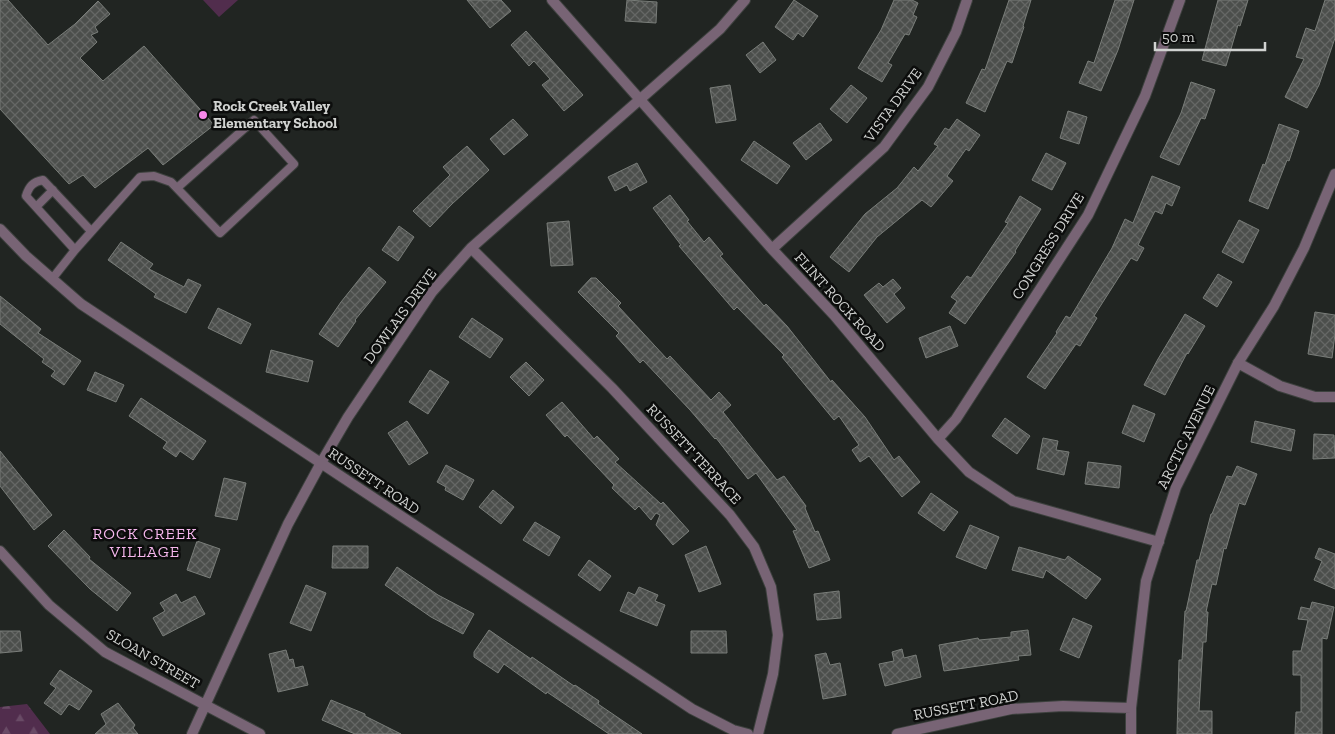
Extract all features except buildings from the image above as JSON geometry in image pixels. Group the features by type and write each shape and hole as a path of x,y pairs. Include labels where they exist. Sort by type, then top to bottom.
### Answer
{"street":[{"name":"FLINT ROCK ROAD","path":"552,0 772,249 834,315 938,439 969,472 1013,500 1159,542"},
{"name":"DOWLAIS DRIVE","path":"192,734 288,524 321,463 348,417 432,292 471,248 720,29 745,0"},
{"name":"VISTA DRIVE","path":"772,249 884,147 928,87 956,32 967,0"},
{"name":"CONGRESS DRIVE","path":"938,439 956,419 1088,215 1145,96 1180,0"},
{"name":"ARCTIC AVENUE","path":"1132,734 1131,708 1146,581 1176,487 1238,363 1274,306 1304,248 1335,174"},
{"name":"RUSSETT ROAD","path":"0,230 26,256 81,304 692,709 733,730 748,734"},
{"name":"RUSSETT TERRACE","path":"471,248 612,388 730,515 754,547 771,587 778,635 773,674 758,734"},
{"path":"1238,363 1280,386 1315,397 1335,397"},
{"name":"SLOAN STREET","path":"2,557 49,605 105,652 260,734"},
{"name":"RUSSETT ROAD","path":"900,734 1012,709 1064,706 1131,708"}],"lane":[{"path":"52,279 91,231 140,177 154,176 171,182 220,233 294,164 254,120 177,188"},
{"path":"75,250 26,196 28,188 35,182 43,180 91,231"},
{"path":"36,207 53,190"}],"green space":[{"path":"203,0 238,0 219,17"},
{"path":"27,704 50,734 0,734 0,707"}],"place":[{"name":"Rock Creek Valley Elementary School","path":"203,115"}],"district":[{"name":"ROCK CREEK VILLAGE","path":"145,542"}]}
